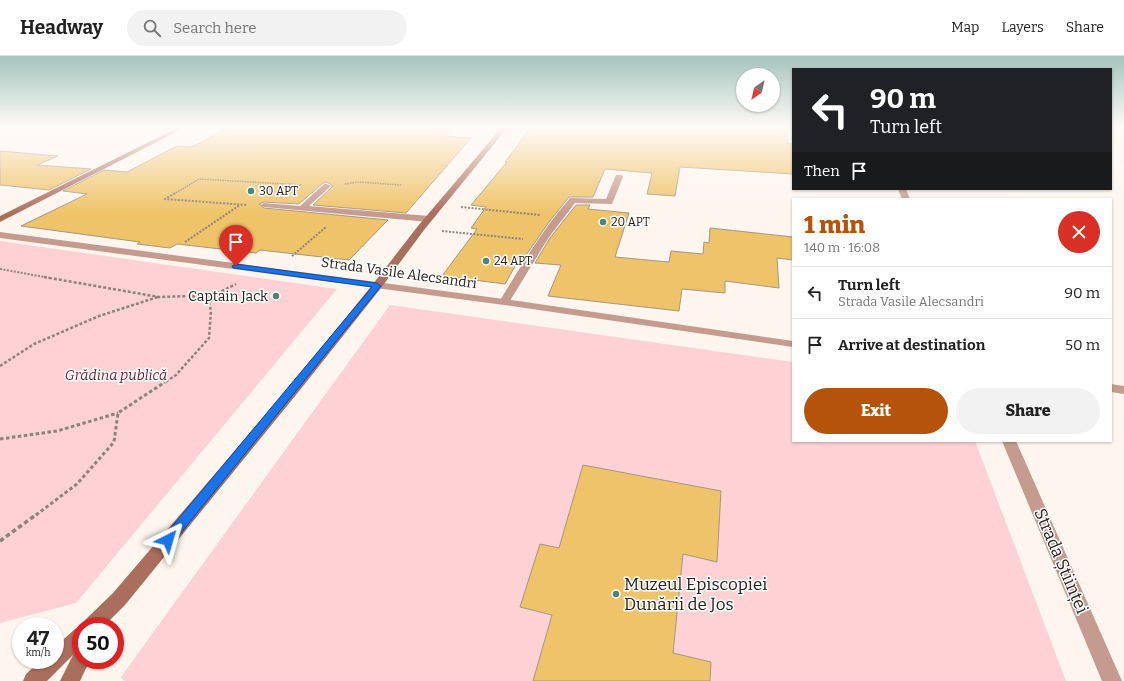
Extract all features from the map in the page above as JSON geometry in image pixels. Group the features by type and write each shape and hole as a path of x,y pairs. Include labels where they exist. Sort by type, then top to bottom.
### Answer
{"main road":[{"path":"0,219 125,156"},
{"path":"100,617 119,599 296,387 377,286 421,228 481,156"},
{"path":"108,617 119,599"},
{"path":"33,681 72,644"},
{"path":"70,681 76,669"}],"street":[{"path":"504,302 558,216 573,200 609,202 619,177"},
{"path":"302,208 327,186"},
{"path":"264,206 429,219"},
{"name":"Strada Vasile Alecsandri","path":"0,235 504,302 792,344"},
{"path":"1112,388 1124,390"},
{"name":"Strada Științei","path":"1009,442 1112,681"}],"path":[{"path":"164,257 240,204"},
{"path":"441,205 558,216"},
{"path":"421,228 541,241"},
{"path":"292,257 323,229"},
{"path":"0,269 158,297 190,296 208,298 211,311 209,338 176,374 118,413 57,431 0,439"},
{"path":"0,366 34,344 99,316 158,297"},
{"path":"0,541 77,484 114,442 118,413"}],"green space":[{"name":"Grădina publică","path":"0,241 337,289 76,603 23,617 12,617 12,620 0,623"},
{"path":"390,305 792,362 792,442 975,442 1066,681 124,681 121,677"}],"building":[{"path":"0,156 58,156 37,165 91,169 49,190 0,185"},
{"path":"157,156 455,156 406,213 313,205 332,187 332,185 327,182 323,183 299,204 264,202 259,204 264,208 388,220 349,260 260,250 256,253 177,244 170,248 137,244 140,242 21,226 87,194 63,191 104,170 127,172"},
{"path":"509,156 792,156 792,174 680,167 675,196 647,194 652,173 605,169 593,197 569,197 549,222 522,261 518,261 505,284 442,276 477,229 471,228 486,207 471,205 507,162 505,162"},
{"path":"576,205 590,205 588,209 629,213 615,257 669,262 671,251 703,254 704,242 709,243 710,228 792,237 792,260 777,258 779,288 725,281 725,293 682,289 679,311 548,296 561,265 535,263 550,238"},
{"name":"Muzeul Episcopiei Dunării de Jos","path":"583,465 721,491 717,562 683,554 673,653 711,662 710,681 533,681 552,615 520,607 540,544 559,548"}],"place":[{"name":"30 APT","path":"251,191"},
{"name":"20 APT","path":"603,222"},
{"name":"24 APT","path":"486,261"},
{"name":"Captain Jack","path":"276,296"},
{"name":"Muzeul Episcopiei Dunării de Jos","path":"616,594"}],"route":[{"path":"168,540 296,387 377,286 236,266"}]}
